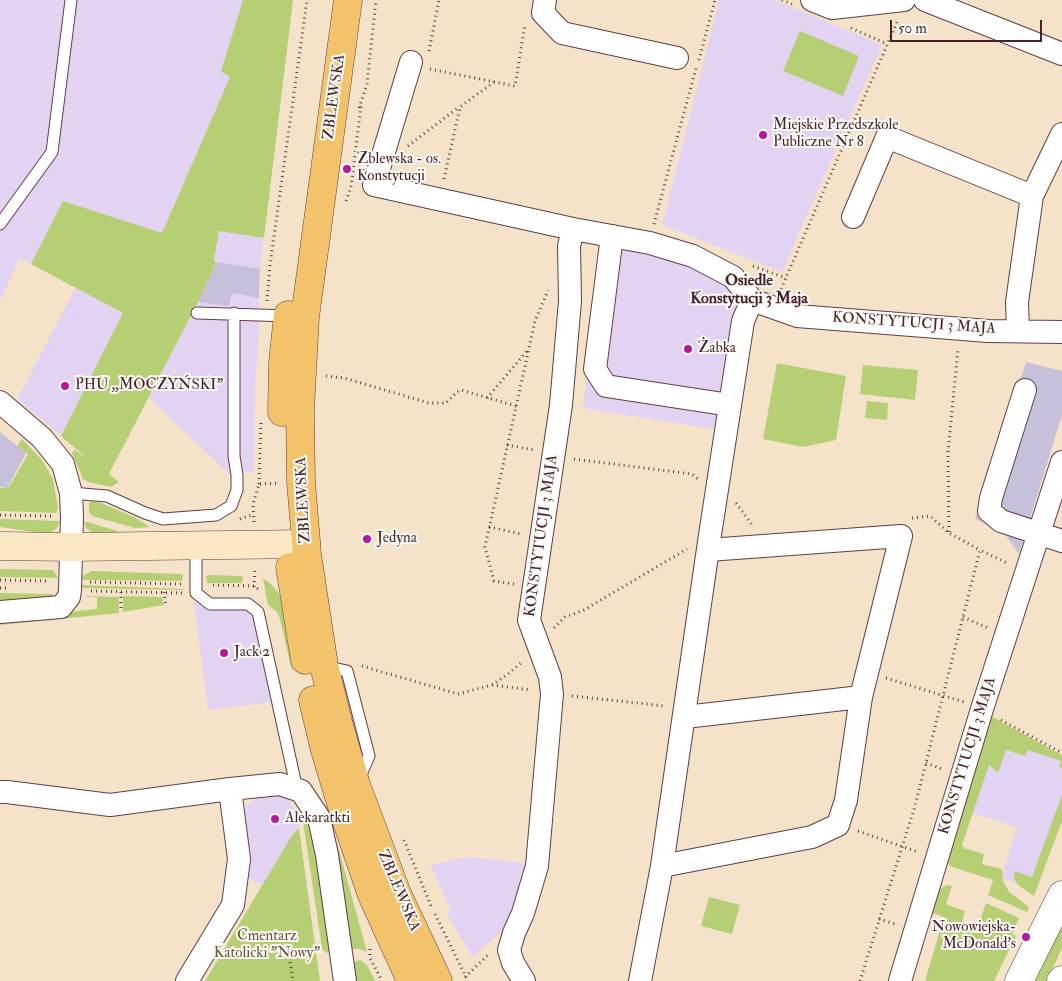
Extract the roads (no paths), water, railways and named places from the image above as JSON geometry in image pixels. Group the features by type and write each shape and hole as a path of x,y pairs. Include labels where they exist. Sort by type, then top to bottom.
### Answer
{"main road":[{"name":"ZBLEWSKA","path":"331,0 297,316 301,482 297,544 296,614 308,680 325,750 345,816 372,895 411,981"},
{"name":"ZBLEWSKA","path":"348,0 297,316 282,390 284,483 324,666 356,785 397,894 438,981"},
{"path":"0,546 297,544"}],"street":[{"path":"545,0 543,13 562,33 677,58"},
{"path":"812,0 832,8 901,9"},
{"path":"925,0 1062,54"},
{"path":"421,63 374,185 573,229 650,243 693,256 733,277 752,300 743,322 662,866 640,981"},
{"name":"KONSTYTUCJI 3 MAJA","path":"1018,330 1017,302 1032,196 1062,134"},
{"path":"853,217 886,137 1032,196"},
{"name":"KONSTYTUCJI 3 MAJA","path":"524,981 513,963 509,950 537,866 552,694 550,677 529,620 561,405 570,301 569,246 573,229"},
{"path":"612,236 595,369 606,386 730,405"},
{"name":"KONSTYTUCJI 3 MAJA","path":"752,300 797,316 988,331 1062,332"},
{"path":"1024,390 991,498 989,511 1001,521 1062,541"},
{"path":"0,402 42,438 63,464 71,493 69,597 61,607 0,612"},
{"name":"KONSTYTUCJI 3 MAJA","path":"900,981 982,709 1062,462"},
{"path":"662,866 812,837 838,825 846,800 861,697 901,536 708,550"},
{"path":"685,713 861,697"},
{"path":"0,792 110,805 280,784 299,791 319,818 327,855 345,981"},
{"path":"187,981 233,905 239,859 230,789"},
{"path":"1019,981 1062,895"}],"lane":[{"path":"0,224 52,152 71,0"},
{"path":"197,313 297,316"},
{"path":"71,493 107,496 146,513 163,518 216,515 231,506 237,490 238,475 234,456 234,313"},
{"path":"196,546 196,589 210,604 248,604 258,612 299,791"}],"place":[{"name":"Miejskie Przedszkole Publiczne Nr 8","path":"763,135"},
{"name":"Zblewska - os. Konstytucji","path":"347,169"},
{"name":"Żabka","path":"688,349"},
{"name":"PHU ,,MOCZYŃSKI”","path":"65,386"},
{"name":"Jedyna","path":"367,539"},
{"name":"Jack 2","path":"224,653"},
{"name":"Alekaratkti","path":"275,819"},
{"name":"Nowowiejska- McDonald's","path":"1026,937"}],"district":[{"name":"Osiedle Konstytucji 3 Maja","path":"749,291"}],"park label":[{"name":"Cmentarz Katolicki \"Nowy\"","path":"267,946"}]}
